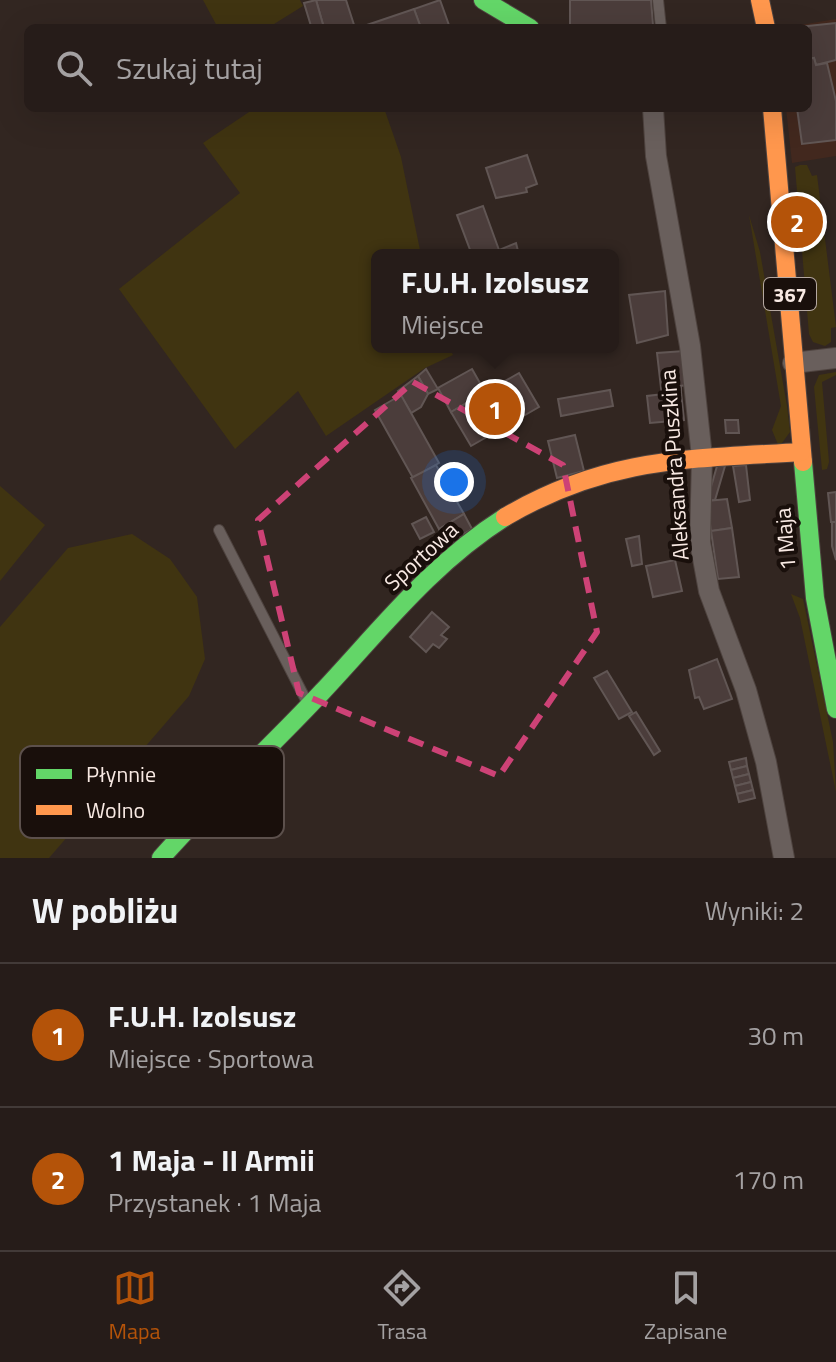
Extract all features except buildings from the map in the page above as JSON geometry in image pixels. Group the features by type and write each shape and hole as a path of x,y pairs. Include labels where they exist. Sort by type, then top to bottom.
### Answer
{"main road":[{"path":"483,0 523,24"},
{"path":"750,24 751,0"},
{"path":"760,0 765,24"},
{"name":"1 Maja","path":"772,112 815,598 836,709"},
{"name":"1 Maja","path":"759,177 780,322 793,363"},
{"name":"Sportowa","path":"266,746 309,705 420,583 465,545 556,489 607,471 655,460 801,452"},
{"name":"Sportowa","path":"161,858 179,838"}],"street":[{"name":"Aleksandra Puszkina","path":"653,112 656,156 690,346 702,457 700,542 709,591 749,701 766,762 784,858"},
{"path":"793,363 836,358"}],"lane":[{"path":"658,0 661,24"},
{"path":"219,530 309,705"}],"highlighted area":[{"path":"413,382 563,465 597,632 499,776 299,693 258,520"}],"shaded area":[{"path":"203,0 300,0 303,6 274,24 216,24"},
{"path":"836,19 836,156 792,163 786,112 812,112 812,24 806,24"},
{"path":"249,112 385,112 401,157 420,249 371,249 371,353 453,355 425,368 326,436 298,391 235,449 119,289 240,193 203,143"},
{"path":"807,165 812,176 817,175 836,327 831,328 831,342 825,346 813,342 809,334 795,167"},
{"path":"749,215 760,252 787,406 790,432 779,447 772,430 781,406"},
{"path":"836,372 836,375 822,382 829,462 827,469 822,470 814,387 819,375"},
{"path":"0,486 45,525 0,581"},
{"path":"132,534 170,559 197,597 205,659 189,696 146,746 20,746 20,838 66,838 49,858 0,858 0,627 68,548"},
{"path":"791,594 803,599 833,742 836,792 800,618"}],"traffic: fast":[{"path":"483,0 523,24"},
{"path":"803,462 815,598 836,709"},
{"path":"269,746 430,576 478,535 505,517"},
{"path":"161,858 180,838"}],"traffic: slow":[{"path":"760,0 765,24"},
{"path":"772,112 803,462"},
{"path":"505,517 542,497 614,472 685,460 801,452"}],"place":[{"name":"1 Maja - II Armii","path":"797,222"},
{"name":"F.U.H. Izolsusz","path":"495,409"}]}
